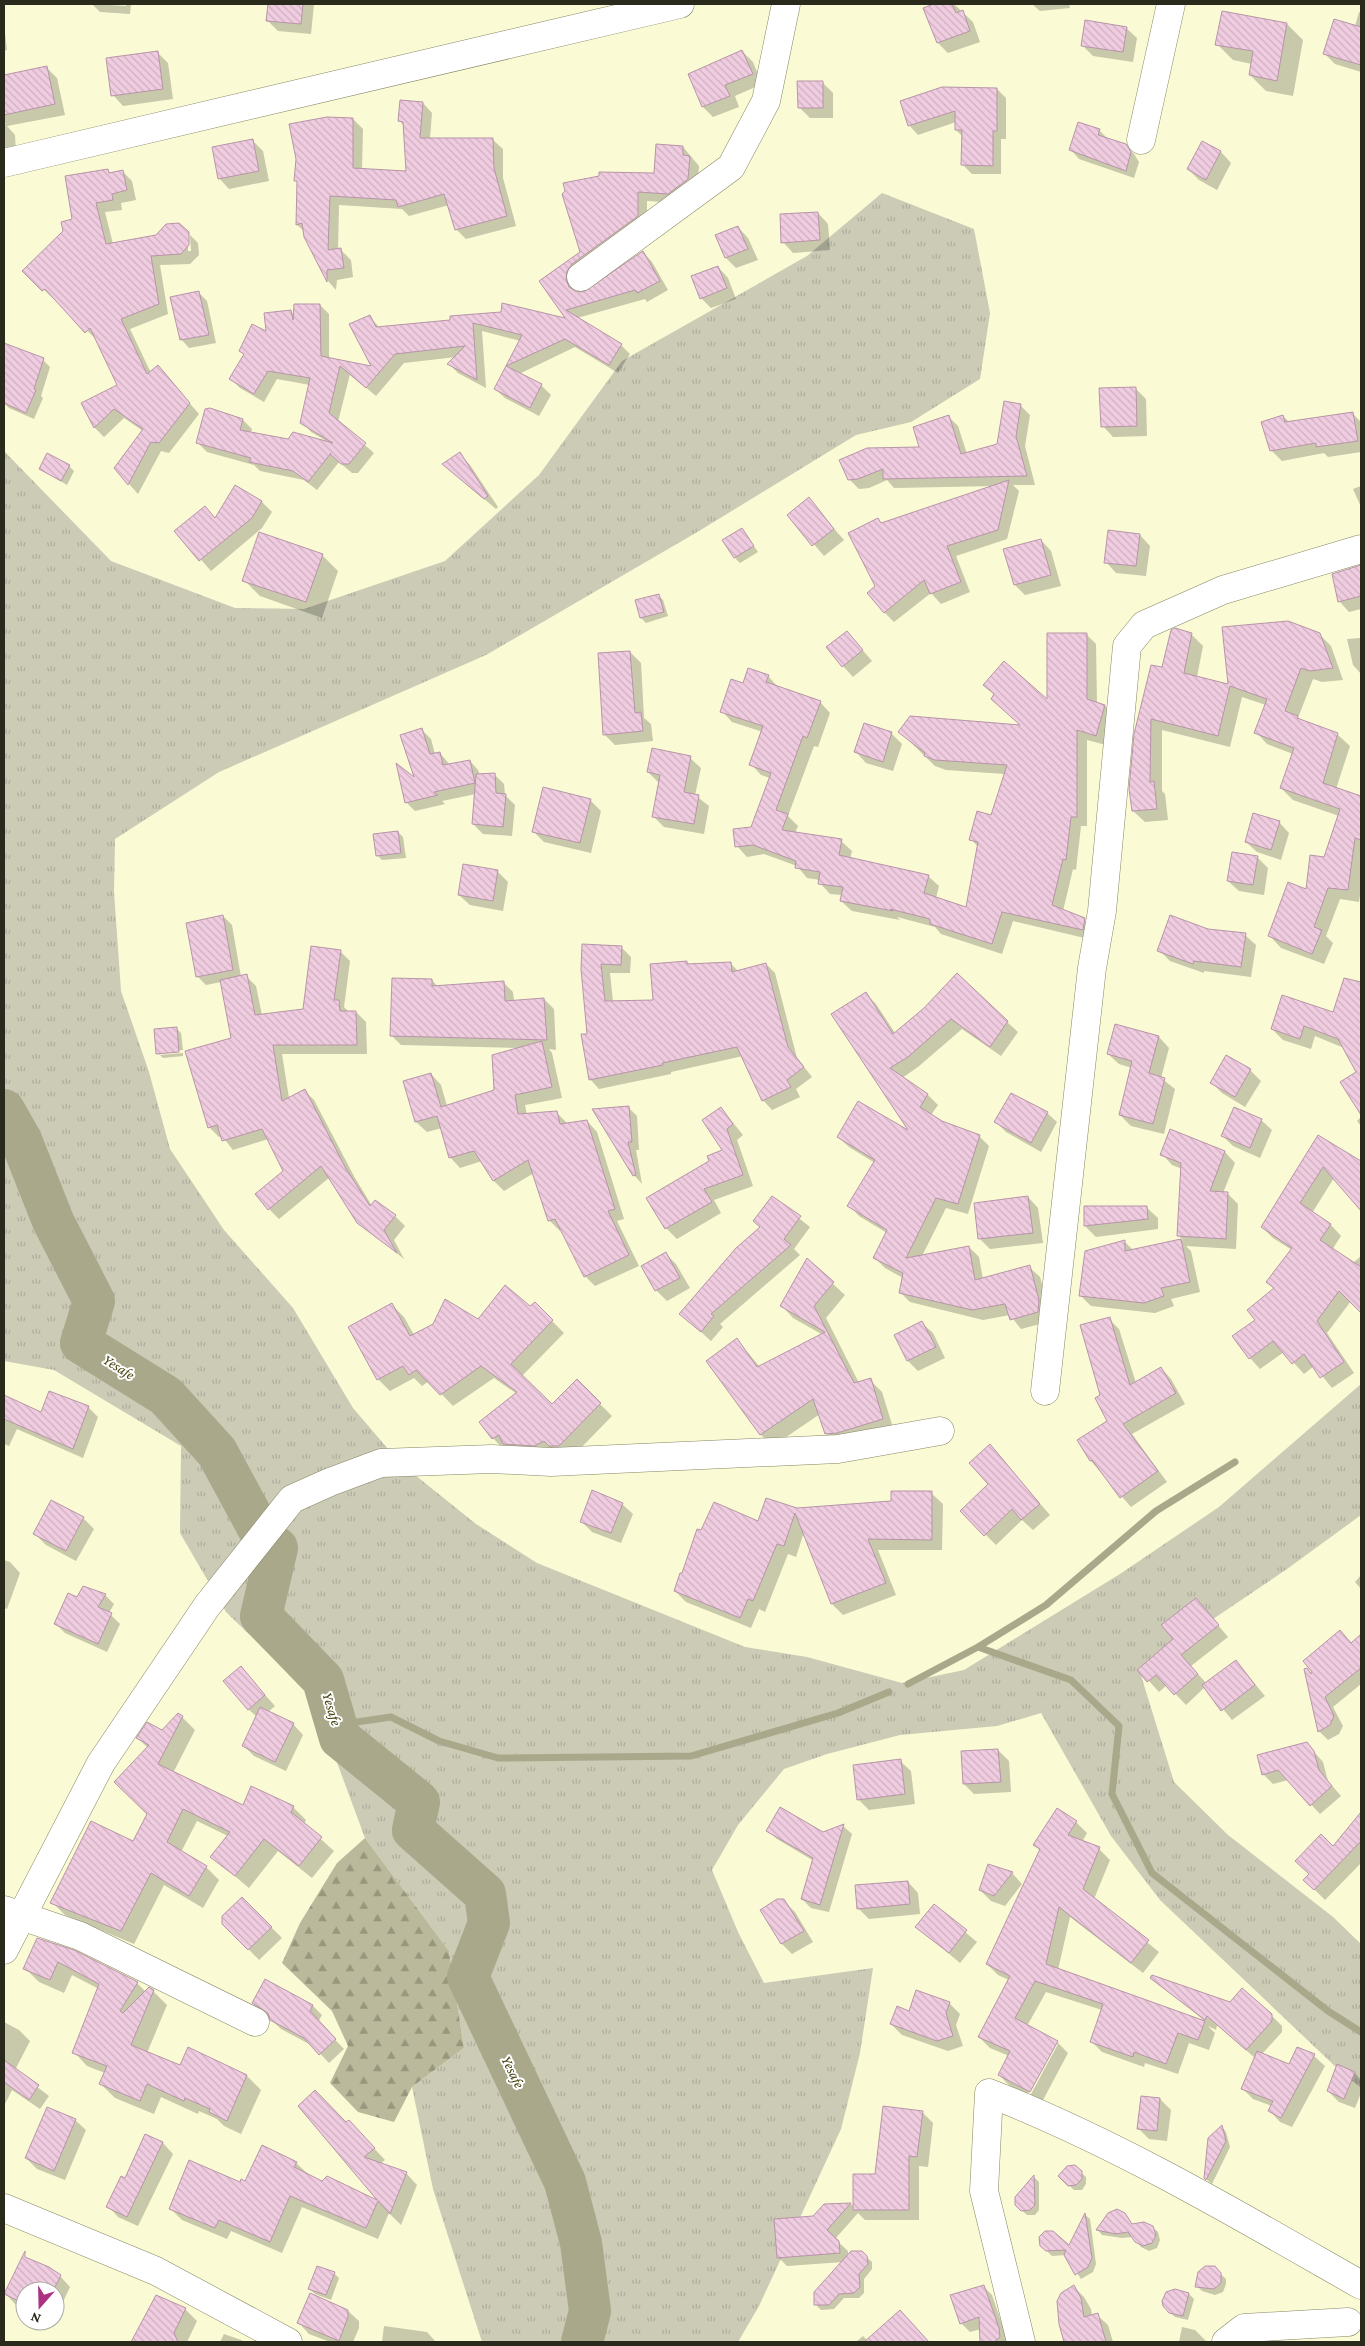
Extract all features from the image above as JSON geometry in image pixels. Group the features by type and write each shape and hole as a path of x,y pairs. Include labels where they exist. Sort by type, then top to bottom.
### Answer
{"street":[{"path":"4,163 680,4"},
{"path":"582,277 732,167 766,101 786,4"},
{"path":"1140,140 1171,4"},
{"path":"1044,1391 1092,968 1102,911 1127,646 1144,625 1223,590 1361,550"},
{"path":"4,1950 12,1914 100,1764 207,1606 292,1499 330,1482 382,1463 492,1459 551,1462 838,1449 940,1431"},
{"path":"12,1914 80,1936 255,2022"},
{"path":"1021,2342 984,2191 989,2093 1052,2117 1186,2185 1361,2285"},
{"path":"4,2208 156,2271 288,2342"},
{"path":"1226,2342 1244,2328 1343,2332 1361,2293"}],"green space":[{"path":"882,193 974,229 990,313 980,379 911,422 856,435 699,531 486,655 219,772 115,839 114,892 121,991 149,1072 170,1149 224,1230 293,1308 353,1408 400,1463 476,1524 537,1563 745,1647 807,1657 902,1683 964,1670 1120,1574 1219,1507 1361,1384 1361,1515 1287,1569 1139,1669 1174,1782 1228,1835 1333,1917 1361,1944 1361,2088 1339,2070 1160,1900 1111,1836 1041,1713 997,1726 900,1735 827,1754 784,1769 738,1825 712,1870 738,1932 764,1983 873,1968 860,2053 841,2129 759,2306 738,2342 482,2342 433,2189 412,2087 464,2048 449,1951 365,1838 312,1695 226,1612 180,1533 181,1446 54,1370 4,1361 4,451 111,561 235,608 304,609 445,561 539,475 622,361 807,256"},
{"path":"365,1838 449,1951 464,2048 412,2087 394,2122 358,2112 330,2083 348,2046 332,2011 282,1963 300,1923 337,1863"}],"building":[{"path":"268,4 303,4 301,24 266,21"},
{"path":"934,4 952,4 956,13 963,10 970,31 937,43 923,8"},
{"path":"1222,11 1287,23 1277,81 1249,75 1253,51 1215,45"},
{"path":"1334,19 1361,27 1361,65 1323,54"},
{"path":"1085,20 1127,27 1123,52 1081,46"},
{"path":"742,50 753,74 725,85 730,96 702,107 688,74"},
{"path":"158,51 163,89 111,96 106,58"},
{"path":"47,66 55,104 4,115 4,75"},
{"path":"797,81 823,81 823,108 798,108"},
{"path":"942,87 997,88 997,131 993,131 993,166 961,165 962,130 955,130 955,111 908,126 900,101"},
{"path":"400,100 423,102 420,138 493,138 494,168 507,216 455,230 444,194 398,207 396,200 330,196 328,250 341,248 344,268 327,270 327,282 304,237 302,223 296,225 297,181 294,181 296,159 289,124 327,117 353,118 353,168 406,171 403,122 398,121"},
{"path":"1078,122 1100,129 1098,135 1126,144 1131,152 1126,171 1069,150"},
{"path":"253,139 259,171 218,179 212,147"},
{"path":"1202,141 1221,151 1206,180 1187,169"},
{"path":"656,144 683,146 683,155 690,156 688,179 668,194 638,192 638,216 572,264 567,271 566,279 569,287 575,291 583,292 643,251 660,281 637,293 635,290 566,310 622,344 609,365 565,339 506,366 542,384 530,408 494,389 522,335 473,323 477,380 447,364 465,346 395,354 366,388 340,366 329,413 366,443 349,464 341,464 330,454 308,482 293,471 249,462 251,458 196,443 205,409 210,408 243,419 240,430 288,439 293,432 333,443 300,423 310,378 268,371 254,394 229,379 244,354 239,351 252,324 266,331 264,313 291,310 293,320 294,304 320,304 321,356 371,366 349,324 370,315 376,327 450,320 450,316 501,312 502,303 565,318 539,281 580,252 562,194 565,191 563,183 599,176 599,172 654,173"},
{"path":"108,169 109,173 123,170 127,190 112,194 113,200 96,203 106,244 156,235 166,224 179,223 189,232 189,245 181,254 151,256 159,304 121,319 147,374 158,365 190,403 159,443 151,442 128,485 114,468 143,429 114,409 94,428 81,403 117,385 90,328 85,333 45,289 42,291 22,271 63,231 61,222 72,219 65,176"},
{"path":"818,212 820,240 781,243 780,214"},
{"path":"738,226 748,249 725,258 715,235"},
{"path":"718,266 727,288 700,299 691,276"},
{"path":"199,291 209,335 180,340 170,297"},
{"path":"4,343 44,358 34,389 36,390 26,413 4,403"},
{"path":"1136,387 1137,426 1101,427 1099,388"},
{"path":"1004,401 1021,404 1016,436 1027,476 883,479 883,469 858,479 848,480 839,460 867,448 919,447 913,427 949,415 961,454 997,444"},
{"path":"1353,412 1358,441 1316,447 1316,443 1270,451 1261,422 1283,415 1285,422"},
{"path":"460,452 488,496 484,499 442,464"},
{"path":"47,453 70,465 61,481 39,469"},
{"path":"1009,480 998,530 947,546 961,582 930,594 924,580 884,613 867,593 875,586 848,533 878,518 881,523"},
{"path":"235,485 262,501 252,518 199,561 174,531 205,506 215,518"},
{"path":"809,497 834,529 812,546 787,515"},
{"path":"742,528 754,546 734,558 722,540"},
{"path":"1108,530 1140,534 1136,566 1104,563"},
{"path":"259,532 323,554 306,602 242,581"},
{"path":"1041,539 1051,575 1014,585 1003,549"},
{"path":"1361,565 1361,596 1338,602 1332,574"},
{"path":"659,594 664,612 640,618 635,600"},
{"path":"1288,621 1320,633 1333,668 1310,671 1301,668 1285,711 1298,716 1297,718 1338,733 1323,783 1361,796 1361,840 1355,838 1348,890 1328,888 1314,927 1322,930 1312,954 1268,936 1288,882 1306,889 1310,855 1324,857 1340,809 1280,788 1294,748 1254,733 1267,699 1230,686 1218,736 1151,719 1150,782 1154,781 1157,809 1132,811 1129,789 1134,734 1151,665 1162,667 1171,630 1175,628 1192,633 1184,673 1228,684 1222,627"},
{"path":"847,631 863,650 842,667 826,647"},
{"path":"1047,633 1087,633 1087,699 1105,705 1096,736 1077,730 1077,817 1071,817 1066,860 1063,859 1052,905 1085,918 1083,930 1002,912 992,944 930,924 930,919 890,909 893,911 840,901 843,887 818,884 820,872 795,868 796,861 753,845 735,847 733,829 751,827 771,773 749,765 763,726 720,712 731,679 743,683 748,668 769,675 766,682 821,701 807,738 803,736 776,810 788,814 782,830 842,839 839,855 929,875 924,893 966,907 978,842 969,840 977,811 991,815 1007,765 935,760 924,756 925,753 898,732 910,716 1020,725 991,699 994,694 983,685 1004,661 1047,699"},
{"path":"630,651 635,713 641,712 643,731 603,735 598,653"},
{"path":"864,723 892,732 883,762 854,752"},
{"path":"422,728 430,754 440,752 443,765 470,760 475,783 434,792 438,795 405,803 396,763 414,777 400,735"},
{"path":"652,748 691,756 684,792 699,795 694,824 652,817 660,775 647,772"},
{"path":"495,773 496,793 506,794 503,827 472,824 476,774"},
{"path":"543,787 591,799 580,843 532,832"},
{"path":"1253,813 1280,821 1271,850 1245,842"},
{"path":"398,831 401,853 376,856 373,834"},
{"path":"1232,852 1258,856 1253,885 1227,881"},
{"path":"463,864 498,870 493,901 458,895"},
{"path":"223,915 233,970 196,977 186,923"},
{"path":"1170,915 1208,929 1246,933 1241,967 1194,961 1193,964 1157,951"},
{"path":"582,944 622,946 621,965 601,964 605,1001 653,1000 650,964 687,961 687,964 731,962 732,972 766,963 788,1047 804,1067 787,1080 791,1087 762,1101 737,1047 589,1080 581,1034 587,1034 581,969"},
{"path":"311,946 341,950 334,1000 339,1000 340,1011 356,1011 357,1045 273,1045 282,1101 305,1089 345,1167 370,1206 375,1200 396,1215 384,1230 397,1253 357,1223 321,1166 268,1210 255,1194 283,1171 262,1129 222,1141 217,1125 208,1128 185,1051 231,1038 220,980 247,974 255,1015 303,1009"},
{"path":"957,973 1008,1021 990,1047 951,1019 908,1057 890,1068 928,1094 920,1107 942,1121 980,1135 958,1204 936,1198 906,1258 969,1246 975,1280 1030,1265 1039,1300 1038,1312 1010,1320 1005,1304 972,1310 899,1293 903,1273 873,1258 887,1230 847,1206 875,1160 837,1137 858,1101 908,1130 831,1014 866,992 893,1034 924,1008"},
{"path":"392,978 432,979 432,986 504,981 505,1001 544,998 547,1040 390,1036"},
{"path":"1344,978 1361,982 1361,1115 1340,1082 1356,1072 1338,1039 1304,1026 1300,1039 1271,1029 1282,995 1333,1012"},
{"path":"1115,1024 1159,1036 1149,1073 1165,1078 1153,1124 1119,1115 1132,1061 1107,1054"},
{"path":"177,1027 179,1052 156,1054 154,1029"},
{"path":"542,1041 552,1087 515,1095 518,1114 557,1111 560,1124 587,1120 615,1209 608,1211 629,1255 584,1277 555,1219 548,1221 528,1160 493,1181 474,1151 449,1158 437,1116 415,1122 403,1081 431,1073 441,1107 494,1090 492,1055"},
{"path":"1226,1055 1251,1069 1235,1097 1210,1083"},
{"path":"1011,1093 1048,1112 1031,1143 994,1122"},
{"path":"629,1106 632,1142 628,1142 636,1175 633,1176 592,1109"},
{"path":"721,1107 733,1124 727,1129 743,1175 704,1189 712,1202 665,1229 646,1198 709,1161 707,1156 722,1150 702,1120"},
{"path":"1234,1107 1262,1119 1250,1148 1221,1136"},
{"path":"1170,1129 1225,1151 1210,1191 1228,1192 1226,1239 1177,1236 1181,1163 1160,1155"},
{"path":"1318,1135 1361,1161 1361,1211 1323,1167 1300,1203 1331,1224 1320,1240 1361,1267 1361,1313 1339,1291 1317,1321 1344,1362 1320,1378 1304,1354 1292,1364 1273,1341 1249,1359 1232,1336 1255,1320 1247,1310 1274,1288 1266,1282 1292,1248 1261,1227"},
{"path":"772,1196 801,1216 784,1239 791,1245 711,1314 714,1316 701,1332 679,1314 736,1248 760,1227 753,1221"},
{"path":"1028,1196 1033,1233 978,1239 974,1203"},
{"path":"1084,1206 1147,1206 1148,1219 1084,1226"},
{"path":"1181,1239 1190,1282 1161,1288 1164,1296 1144,1303 1079,1296 1085,1251 1125,1240 1125,1251"},
{"path":"666,1252 680,1278 655,1291 641,1266"},
{"path":"807,1258 834,1282 814,1306 854,1383 871,1378 883,1419 837,1433 825,1434 813,1399 760,1435 706,1361 737,1338 757,1367 825,1332 780,1306"},
{"path":"505,1285 530,1306 535,1302 553,1320 511,1364 552,1404 577,1379 601,1403 559,1446 549,1446 544,1441 534,1446 503,1444 499,1435 492,1439 479,1422 517,1392 481,1366 440,1395 416,1370 409,1375 403,1366 377,1380 348,1327 392,1303 410,1336 433,1324 445,1299 478,1319"},
{"path":"1110,1317 1130,1385 1161,1367 1176,1393 1123,1424 1158,1471 1120,1498 1092,1460 1090,1461 1077,1440 1107,1421 1095,1398 1100,1395 1080,1325"},
{"path":"922,1321 936,1347 907,1361 894,1335"},
{"path":"49,1391 89,1406 73,1449 4,1419 4,1395 41,1412"},
{"path":"990,1444 1040,1504 1021,1520 1012,1509 984,1536 960,1511 988,1484 969,1463"},
{"path":"592,1490 623,1503 611,1533 580,1522"},
{"path":"891,1491 932,1491 932,1540 868,1539 886,1583 831,1604 795,1513 784,1546 777,1544 753,1601 748,1599 740,1618 674,1591 697,1529 701,1530 714,1502 758,1521 766,1498 797,1508 891,1501"},
{"path":"51,1500 84,1517 66,1551 33,1534"},
{"path":"83,1586 106,1594 98,1607 112,1613 98,1644 54,1624 68,1593 77,1597"},
{"path":"1196,1598 1219,1625 1181,1655 1198,1674 1174,1695 1156,1675 1147,1682 1137,1670 1173,1639 1161,1625"},
{"path":"1340,1630 1351,1643 1361,1634 1361,1668 1325,1697 1334,1716 1330,1725 1318,1732 1304,1669 1307,1668 1311,1674 1312,1672 1303,1661"},
{"path":"1236,1660 1255,1685 1221,1711 1202,1685"},
{"path":"241,1666 265,1695 248,1710 223,1681"},
{"path":"260,1707 294,1723 275,1762 242,1746"},
{"path":"178,1713 183,1716 158,1764 243,1805 251,1786 294,1806 291,1812 322,1837 299,1866 264,1839 235,1876 210,1857 230,1832 183,1809 167,1842 207,1866 189,1896 151,1873 121,1931 50,1903 91,1821 133,1841 147,1814 114,1782 149,1745 136,1738 147,1722 162,1730"},
{"path":"1307,1742 1314,1751 1319,1770 1332,1786 1310,1806 1278,1770 1262,1775 1257,1755"},
{"path":"998,1749 1001,1782 963,1784 961,1751"},
{"path":"901,1759 905,1794 857,1800 853,1765"},
{"path":"780,1807 823,1832 844,1824 820,1905 801,1899 813,1858 766,1831"},
{"path":"1057,1808 1077,1821 1068,1835 1100,1847 1083,1889 1149,1940 1131,1963 1059,1907 1046,1964 1205,2021 1198,2040 1178,2033 1166,2064 1134,2052 1133,2057 1090,2042 1103,2004 1035,1981 1015,2018 1058,2041 1030,2092 998,2075 1010,2051 978,2037 1010,1976 986,1964 1040,1849 1033,1845"},
{"path":"1361,1812 1361,1841 1314,1890 1303,1880 1309,1874 1295,1861 1321,1834 1333,1846"},
{"path":"988,1864 1013,1872 994,1896 979,1890"},
{"path":"908,1881 910,1904 857,1909 855,1885"},
{"path":"242,1897 272,1927 248,1950 222,1924 222,1916"},
{"path":"777,1899 784,1899 804,1931 781,1944 760,1910"},
{"path":"934,1904 967,1930 949,1953 915,1927"},
{"path":"37,1938 74,1950 138,1982 120,2011 123,2013 149,1987 154,1990 131,2045 180,2065 188,2047 247,2075 227,2121 209,2112 210,2109 185,2098 184,2101 147,2084 140,2101 99,2084 107,2066 72,2053 99,1984 58,1962 50,1980 23,1969"},
{"path":"1152,1975 1230,2002 1242,1988 1272,2014 1272,2021 1246,2050 1207,2016 1205,2020 1150,1978"},
{"path":"265,1979 313,2005 310,2011 336,2039 319,2055 304,2038 270,2020 268,2013 252,2003"},
{"path":"916,1990 950,2002 946,2013 953,2036 937,2041 890,2024 897,2006 909,2011"},
{"path":"1297,2047 1315,2054 1281,2118 1268,2111 1273,2101 1241,2089 1257,2051 1289,2064"},
{"path":"4,2060 39,2085 29,2100 4,2082"},
{"path":"1337,2064 1355,2072 1344,2099 1327,2091"},
{"path":"315,2090 346,2122 349,2120 375,2148 364,2157 407,2172 390,2214 378,2201 366,2228 290,2196 270,2242 219,2220 215,2228 169,2209 189,2160 240,2182 241,2179 245,2181 262,2145 297,2162 294,2167 322,2181 327,2176 377,2200 298,2106"},
{"path":"1141,2096 1160,2098 1157,2131 1137,2129"},
{"path":"883,2106 923,2111 917,2157 909,2156 909,2210 853,2210 853,2174 875,2174"},
{"path":"47,2107 76,2119 54,2171 25,2158"},
{"path":"1222,2125 1226,2141 1206,2180 1204,2178 1208,2138"},
{"path":"145,2134 163,2142 127,2217 106,2207 121,2176 125,2178"},
{"path":"1075,2165 1082,2171 1082,2179 1076,2185 1068,2186 1058,2176 1067,2166"},
{"path":"1034,2175 1035,2205 1030,2210 1021,2211 1015,2205 1015,2197"},
{"path":"851,2203 827,2230 839,2241 840,2253 777,2258 774,2219 813,2216 824,2204"},
{"path":"1117,2209 1125,2213 1132,2224 1144,2222 1153,2226 1156,2235 1152,2243 1143,2246 1135,2242 1128,2232 1116,2234 1096,2230 1108,2213"},
{"path":"1085,2213 1092,2258 1088,2267 1075,2275 1064,2255 1066,2250 1046,2251 1040,2246 1039,2237 1045,2231 1053,2231 1069,2245"},
{"path":"25,2251 25,2257 49,2267 61,2275 58,2281 15,2281 15,2299 4,2294"},
{"path":"851,2251 862,2251 867,2256 868,2264 859,2274 860,2287 854,2293 839,2294 829,2305 814,2305 814,2292"},
{"path":"317,2266 335,2272 326,2295 308,2289"},
{"path":"1205,2266 1215,2266 1221,2273 1221,2283 1214,2289 1195,2287 1198,2272"},
{"path":"984,2285 999,2328 1000,2337 994,2342 980,2342 979,2317 960,2324 950,2295"},
{"path":"1074,2285 1081,2298 1084,2317 1098,2313 1106,2342 1064,2342 1059,2324 1057,2301 1061,2293"},
{"path":"1175,2289 1189,2293 1183,2316 1169,2313 1163,2306 1162,2301 1166,2292"},
{"path":"310,2293 348,2310 348,2317 339,2341 297,2323"},
{"path":"156,2295 186,2308 174,2333 178,2342 131,2342"},
{"path":"900,2310 929,2342 864,2342"}],"waterway":[{"name":"Yesafe","path":"4,1110 21,1140 53,1221 94,1301 81,1343 166,1396 217,1452 263,1537 277,1548 261,1616 323,1680 340,1738 419,1802 413,1830 485,1894 489,1923 468,1977 565,2182 581,2243 590,2311 582,2342"},
{"path":"908,1684 978,1647 1046,1605 1156,1511 1235,1462"},
{"path":"978,1647 1071,1680 1119,1726 1112,1794 1152,1873 1328,2011 1361,2032"},
{"path":"336,1725 391,1717 439,1741 498,1758 691,1756 838,1713 889,1692"}]}
